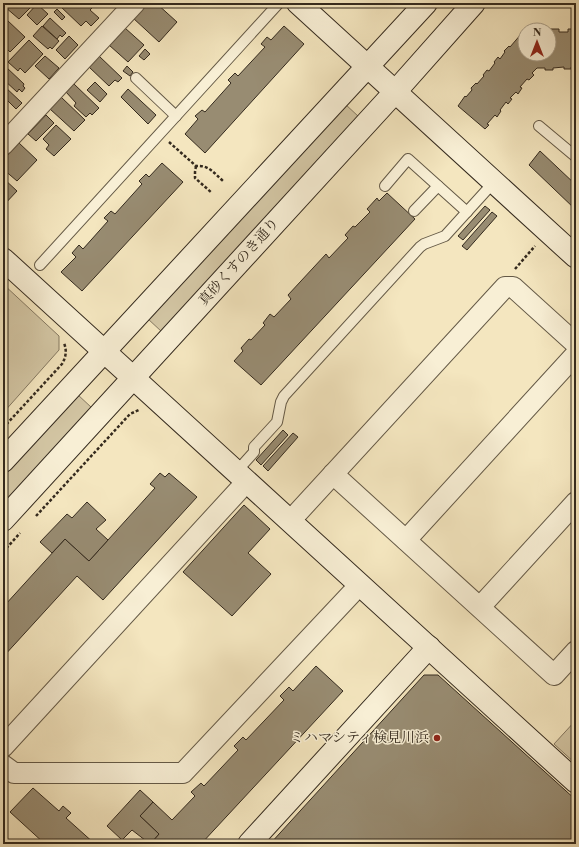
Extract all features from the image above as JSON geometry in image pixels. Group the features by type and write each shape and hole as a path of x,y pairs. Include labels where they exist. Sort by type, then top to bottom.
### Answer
{"street":[{"path":"3,145 135,3"},
{"path":"298,3 576,257"},
{"path":"3,461 367,65 426,3"},
{"name":"真砂くすのき通り","path":"3,520 395,92 474,3"},
{"path":"3,259 133,378 238,481 290,521 576,782"},
{"path":"290,521 505,287 513,287 576,344"},
{"path":"406,540 576,354"},
{"path":"333,474 554,675 576,651"},
{"path":"3,747 238,481"},
{"path":"480,607 576,502"},
{"path":"3,765 14,773 183,773 352,592"},
{"path":"249,844 429,647"}],"lane":[{"path":"40,265 279,3"},
{"path":"136,78 176,116"},
{"path":"539,126 576,157"},
{"path":"385,186 408,159 467,212"},
{"path":"238,481 254,452 254,446 277,422 281,402 284,396 420,247 445,236 494,182"},
{"path":"414,211 438,186"}],"path":[{"path":"160,134 196,166"},
{"path":"196,166 202,165 209,167 223,181"},
{"path":"196,166 195,178 212,192"},
{"path":"509,287 512,272 540,240"},
{"path":"3,428 66,358 66,347 63,338"},
{"path":"35,517 130,414 137,410 142,410"},
{"path":"3,552 24,529"}],"shaded area":[{"path":"344,103 359,117 162,332 147,318"},
{"path":"3,284 59,336 59,350 3,413"},
{"path":"77,394 92,408 3,505 3,474"},
{"path":"576,720 576,764 554,744"}],"building":[{"path":"9,3 31,3 33,5 19,19 5,7"},
{"path":"63,3 89,3 93,7 90,10 99,18 91,26 86,21 81,26 60,6"},
{"path":"147,3 156,3 177,22 159,42 133,18"},
{"path":"37,4 48,14 37,25 27,15"},
{"path":"57,9 65,17 62,20 54,12"},
{"path":"50,18 66,33 62,37 60,35 57,39 43,26"},
{"path":"7,20 25,37 10,52 3,45 3,25"},
{"path":"42,26 59,41 52,49 50,47 48,49 33,36"},
{"path":"284,26 304,44 205,153 185,134 198,119 195,116 202,110 205,112 231,83 228,80 235,73 238,76 265,47 261,44 267,37 271,40"},
{"path":"125,28 144,45 128,62 109,45"},
{"path":"557,29 559,29 559,32 568,32 568,29 576,29 576,67 571,67 571,69 564,69 564,67 553,68 553,70 537,68 532,73 534,75 529,80 527,79 520,87 522,88 518,94 516,92 510,98 512,99 508,104 506,102 497,117 495,115 487,124 489,125 485,129 458,106 465,96 466,97 472,90 471,88 476,83 477,84 487,70 489,71 498,57 500,59 505,52 504,51 509,46 510,47 517,39 517,62 557,62"},
{"path":"69,36 78,45 65,59 56,50"},
{"path":"29,40 43,54 25,73 20,68 18,71 8,62"},
{"path":"145,49 150,54 144,60 139,56"},
{"path":"45,56 59,68 49,79 35,66"},
{"path":"99,56 122,78 118,82 115,80 109,86 89,67"},
{"path":"127,66 133,72 130,76 123,71"},
{"path":"6,67 24,84 23,86 25,88 22,92 19,89 17,92 3,79 3,71"},
{"path":"95,82 107,94 100,102 87,90"},
{"path":"74,84 99,108 92,115 90,113 86,117 74,106 76,103 66,92"},
{"path":"3,85 22,103 16,109 5,98 3,100"},
{"path":"128,89 156,115 148,124 121,97"},
{"path":"61,97 85,120 74,131 50,109"},
{"path":"46,115 54,123 36,141 28,134"},
{"path":"56,125 71,139 54,156 46,149 49,145 43,139"},
{"path":"19,143 37,160 17,181 3,169 3,160"},
{"path":"540,151 576,185 576,210 529,165"},
{"path":"162,163 183,182 82,291 61,272 76,257 72,253 79,245 83,249 108,221 104,218 111,211 115,214 142,184 139,181 146,174 149,177"},
{"path":"3,178 17,191 3,206"},
{"path":"387,193 415,219 261,385 234,361 243,351 241,348 265,325 263,323 270,314 274,317 291,299 288,295 326,254 329,258 348,238 345,235 353,226 355,227 370,212 367,209 377,198 379,201"},
{"path":"485,206 490,210 463,240 458,236"},
{"path":"492,212 497,216 467,250 462,246"},
{"path":"283,430 288,435 261,465 256,460"},
{"path":"293,433 298,437 268,471 263,466"},
{"path":"160,473 165,477 169,473 197,497 103,600 77,576 3,657 3,603 5,605 65,539 89,561 155,488 150,484"},
{"path":"87,502 106,520 96,529 108,540 89,561 65,539 52,553 40,542 67,514 72,518"},
{"path":"244,505 270,529 248,553 271,574 232,616 183,572"},
{"path":"316,666 343,691 201,844 150,844 159,834 140,816 153,802 172,820 195,796 191,792 201,783 204,786 238,750 234,746 243,737 246,740 284,700 280,696 289,687 293,691"},
{"name":"ミハマシティ検見川浜","path":"424,675 438,675 576,800 576,844 270,844"},
{"path":"33,788 59,811 63,806 71,813 66,818 95,844 45,844 10,812"},
{"path":"140,790 153,802 140,816 159,834 150,844 132,830 122,840 107,826"}],"place":[{"name":"ミハマシティ検見川浜","path":"437,738"}]}
